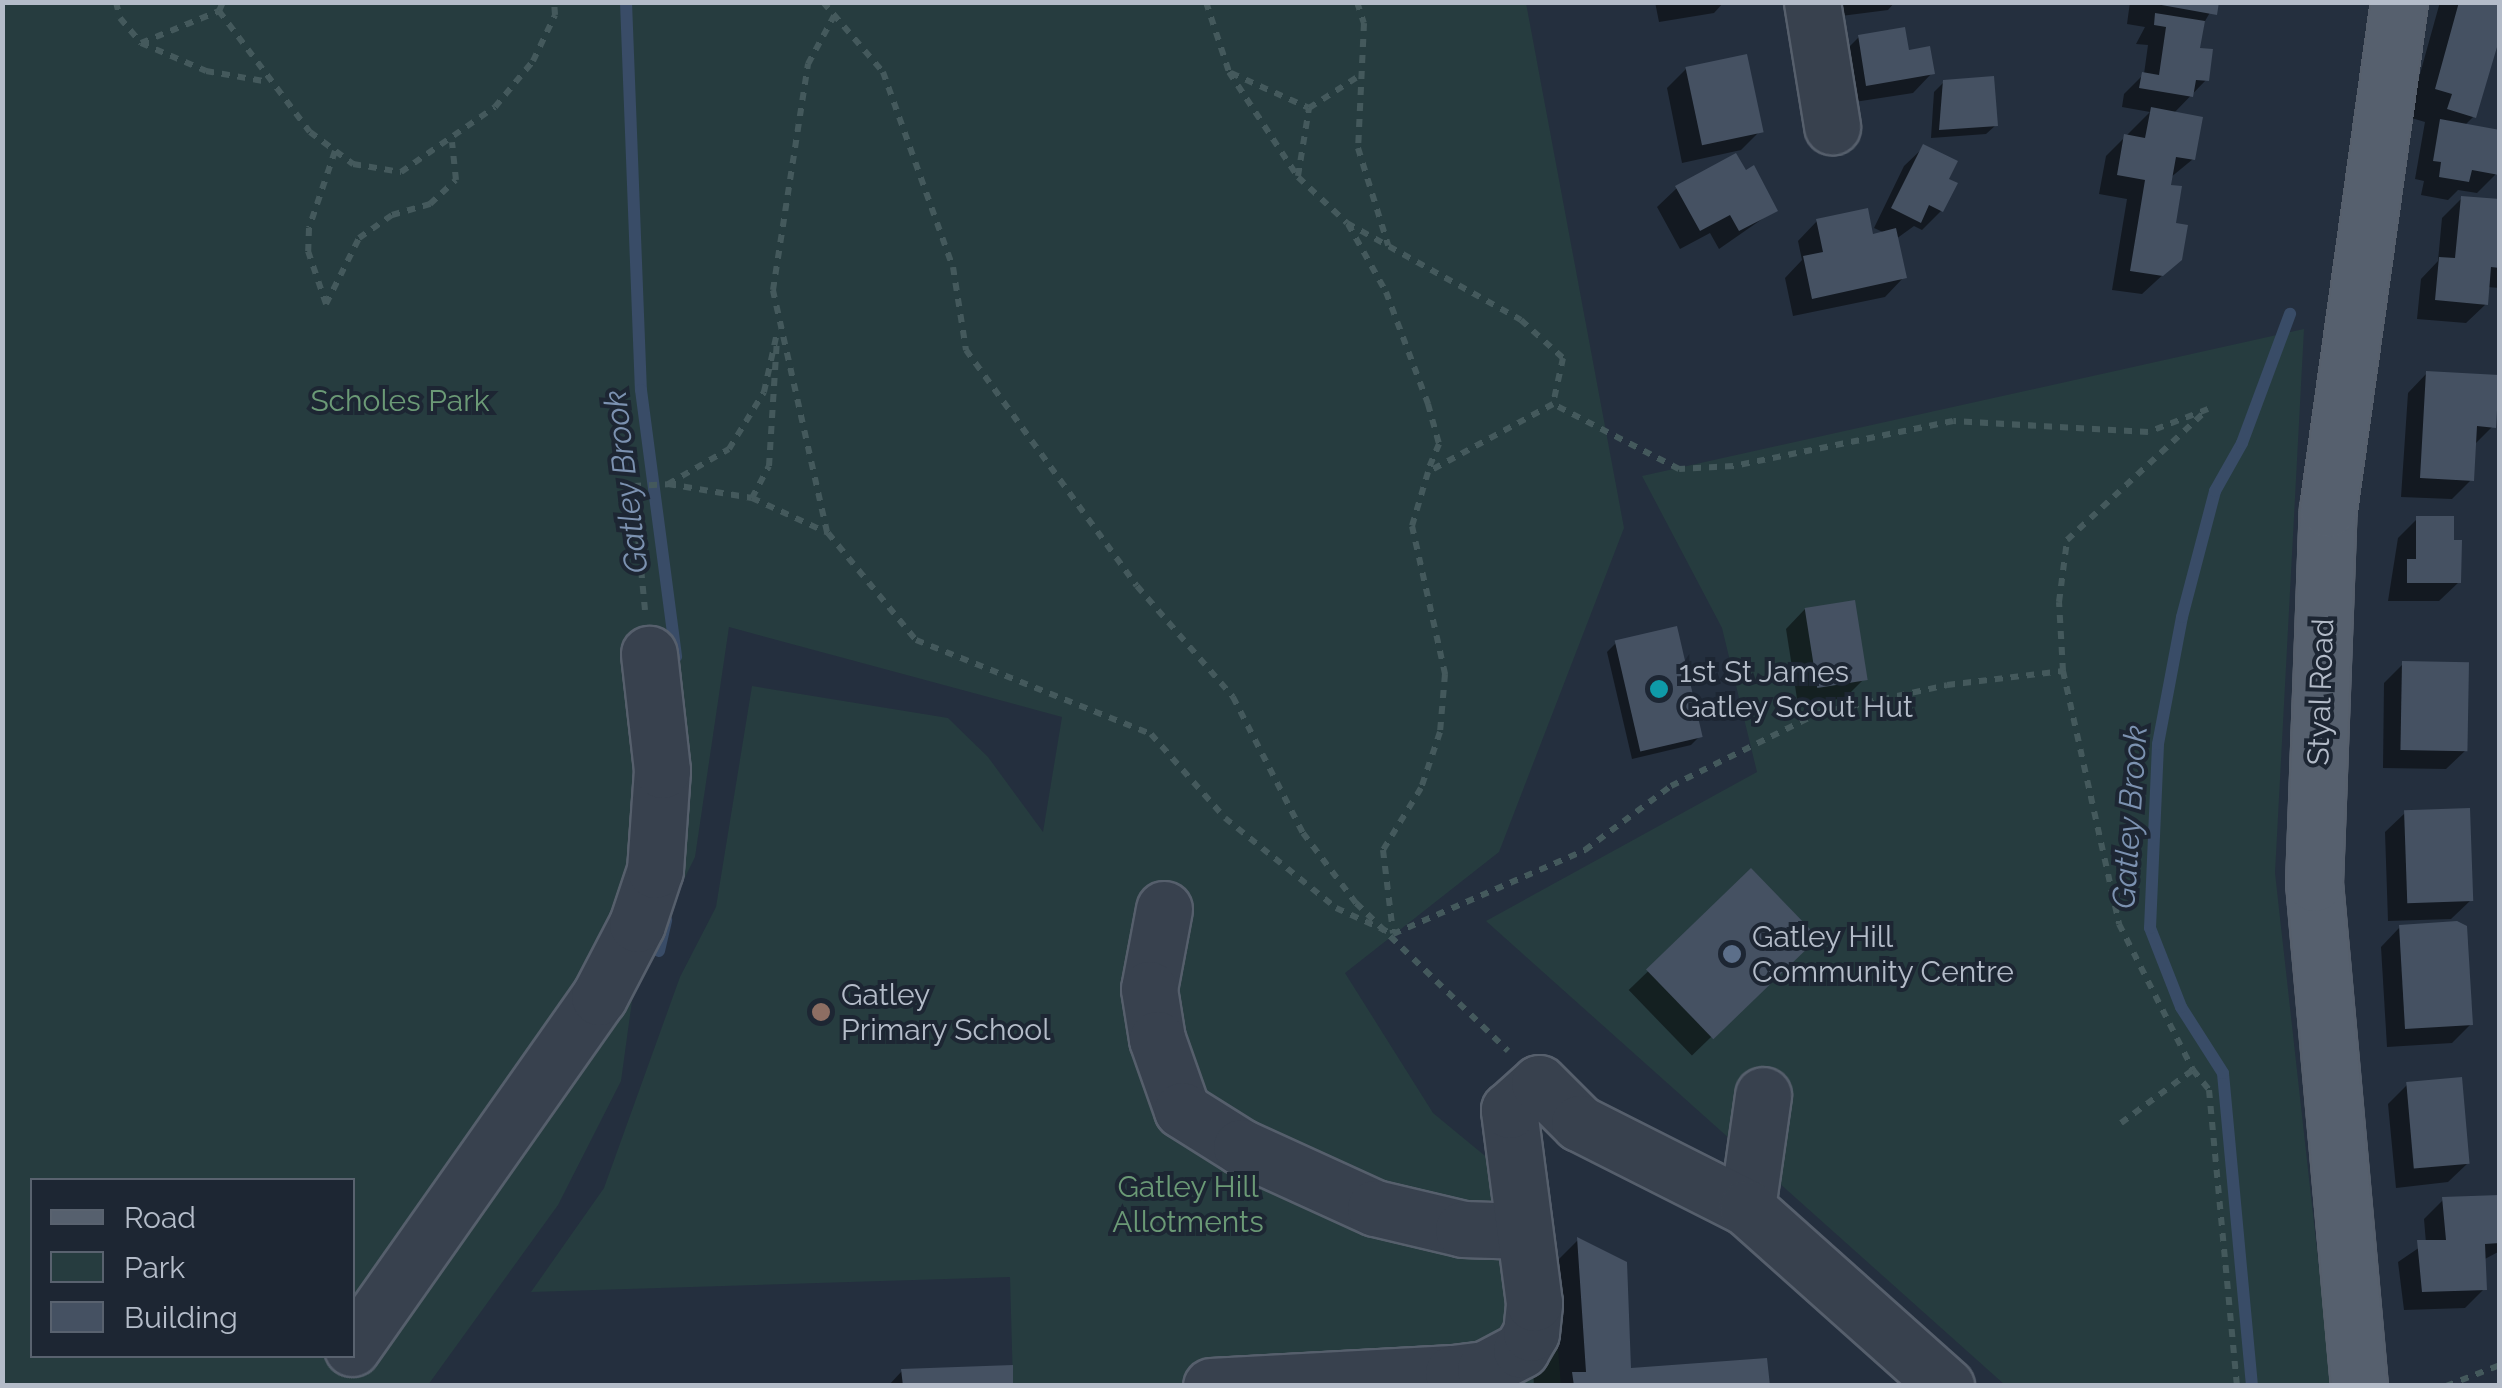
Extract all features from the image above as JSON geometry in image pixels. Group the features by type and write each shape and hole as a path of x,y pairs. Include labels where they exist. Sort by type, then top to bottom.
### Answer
{"main road":[{"name":"Styal Road","path":"2359,1386 2314,883 2328,509 2399,2"}],"street":[{"path":"1812,2 1832,126"},
{"path":"355,1344 599,998 636,924 655,870 662,770 649,654"},
{"path":"1164,909 1150,990 1157,1038 1182,1110 1241,1147 1374,1208 1463,1229 1524,1231"},
{"path":"1211,1386 1453,1372 1506,1361 1531,1333 1510,1110 1539,1083 1579,1123 1747,1208 1946,1386"},
{"path":"1747,1208 1763,1094"},
{"path":"326,1386 346,1358"}],"path":[{"path":"116,2 120,18 141,43 206,71 269,82"},
{"path":"141,43 218,11 223,2"},
{"path":"218,11 269,82 336,151 353,164 401,172 452,142 495,107 533,61 554,2"},
{"path":"823,2 883,72 953,267 966,350 1136,586 1232,697 1303,833 1356,903 1393,934 1539,1083"},
{"path":"1206,2 1229,72 1298,176 1347,222 1521,320 1564,358 1553,404 1428,472"},
{"path":"1361,2 1364,23 1357,77 1358,148 1388,245"},
{"path":"834,15 808,64 786,177 773,290 777,332 828,533 916,640 1151,734 1225,818 1336,908 1393,934 1585,850 1671,786 1819,713 1931,688 2064,670"},
{"path":"1229,72 1309,108"},
{"path":"1298,176 1309,108 1357,77"},
{"path":"336,151 309,228 308,251 326,304 359,238 392,215 430,204 456,180 452,142"},
{"path":"1347,222 1386,292 1428,404 1438,444 1412,526 1445,674 1440,732 1421,788 1383,850 1393,934"},
{"path":"668,484 729,449 764,392 777,332"},
{"path":"752,498 769,466 777,332"},
{"path":"1553,404 1678,469 1732,466 1953,421 2148,432 2208,410 2067,540 2059,602 2064,670 2119,924 2193,1070 2208,1090 2238,1386"},
{"path":"649,654 633,486 668,484 752,498 828,533"},
{"path":"2121,1123 2193,1070"},
{"path":"2446,1386 2500,1365"}],"green space":[{"name":"Scholes Park","path":"2,3 1526,3 1624,528 1499,852 1345,973 1433,1113 1490,1160 1543,1164 1561,1385 1013,1385 1010,1277 531,1292 604,1188 680,977 716,907 752,686 948,718 988,757 1043,832 1062,717 729,627 695,857 635,979 621,1081 558,1205 428,1385 3,1385"},
{"path":"2304,329 2275,873 2332,1385 2005,1385 1486,921 1757,772 1722,628 1642,476"}],"building":[{"path":"2145,2 2219,2 2217,15"},
{"path":"2459,2 2500,2 2500,37 2476,118 2447,109 2452,94 2435,89"},
{"path":"2155,13 2205,21 2200,48 2213,49 2209,81 2196,80 2193,97 2139,88 2142,72 2159,75 2166,27 2154,25"},
{"path":"1905,27 1909,50 1930,46 1935,74 1866,86 1858,35"},
{"path":"1747,54 1764,132 1702,145 1685,67"},
{"path":"1994,76 1998,126 1939,130 1943,80"},
{"path":"2151,107 2203,117 2195,160 2176,157 2171,185 2182,186 2176,223 2188,225 2182,260 2163,276 2130,271 2145,180 2117,175 2124,134 2145,138"},
{"path":"2440,119 2500,130 2499,175 2472,170 2469,182 2439,177 2441,162 2433,161"},
{"path":"1923,144 1958,161 1949,179 1958,183 1943,212 1929,205 1921,223 1891,208"},
{"path":"1736,153 1746,170 1754,165 1778,211 1739,231 1730,215 1700,231 1675,186"},
{"path":"2461,196 2500,199 2500,268 2491,267 2488,305 2435,300 2439,257 2455,258"},
{"path":"1868,208 1873,234 1896,228 1907,278 1812,299 1803,256 1823,252 1816,219"},
{"path":"2426,371 2499,375 2496,428 2477,426 2474,481 2420,478"},
{"path":"2416,516 2454,516 2454,540 2462,540 2461,583 2407,583 2407,559 2416,559"},
{"path":"1855,600 1868,680 1817,688 1805,608"},
{"name":"1st St James Gatley Scout Hut","path":"1677,626 1703,737 1640,751 1615,640"},
{"path":"2402,661 2469,662 2467,751 2400,750"},
{"path":"2470,808 2473,901 2407,903 2404,810"},
{"name":"Gatley Hill Community Centre","path":"1751,868 1818,938 1713,1039 1646,969"},
{"path":"2457,921 2467,926 2473,1025 2405,1029 2399,925"},
{"path":"2462,1077 2470,1164 2414,1169 2406,1082"},
{"path":"2500,1195 2500,1243 2485,1244 2487,1290 2422,1292 2417,1240 2446,1240 2442,1197"},
{"path":"1577,1237 1627,1262 1631,1368 1767,1358 1770,1386 1574,1386 1572,1372 1586,1372"},
{"path":"1013,1365 1013,1386 903,1386 901,1369"}],"waterway":[{"name":"Gatley Brook","path":"626,2 641,390 676,657"},
{"name":"Gatley Brook","path":"2252,1386 2223,1073 2181,1007 2150,928 2158,744 2182,617 2215,491 2242,443 2290,314"},
{"name":"Gatley Brook","path":"659,951 666,920"}],"place":[{"name":"1st St James Gatley Scout Hut","path":"1659,689"},
{"name":"Gatley Hill Community Centre","path":"1732,954"},
{"name":"Gatley Primary School","path":"821,1012"}],"park label":[{"name":"Gatley Hill Allotments","path":"1188,1204"}]}
